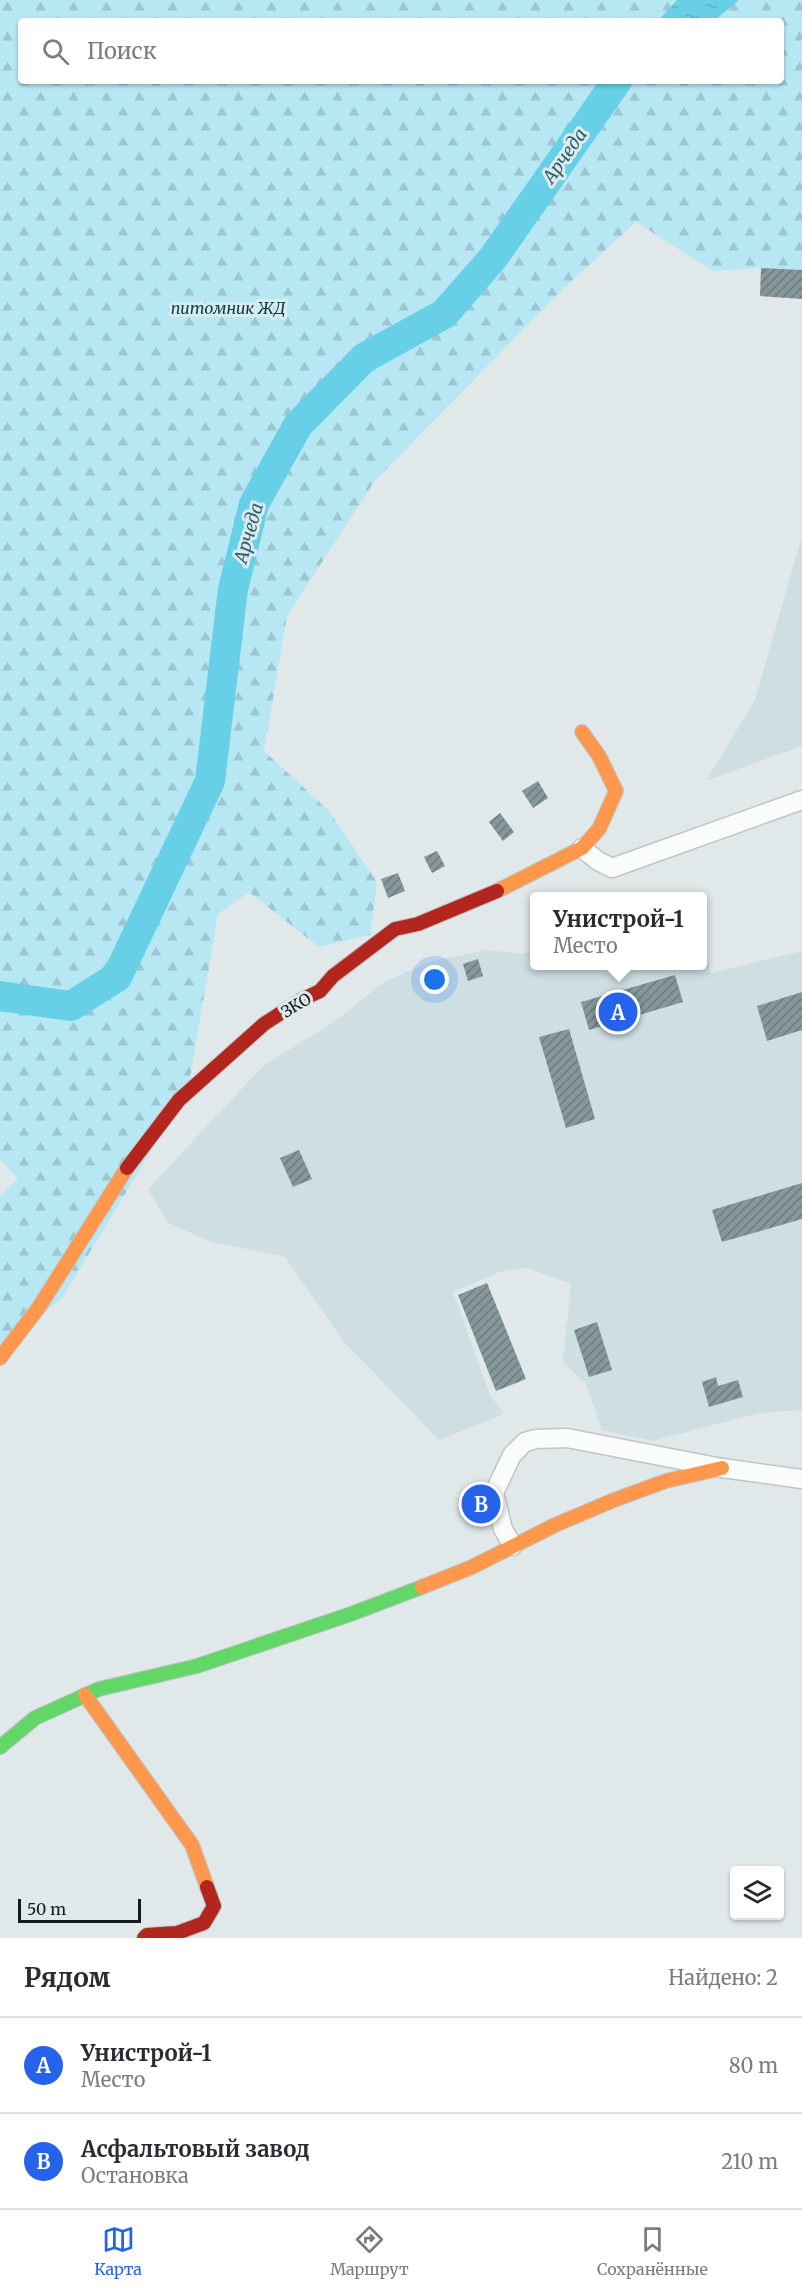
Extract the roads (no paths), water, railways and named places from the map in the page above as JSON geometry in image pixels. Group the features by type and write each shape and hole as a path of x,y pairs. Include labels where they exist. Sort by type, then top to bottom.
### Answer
{"street":[{"name":"ЗКО","path":"0,1358 39,1307 122,1175 179,1100 232,1051 264,1024 301,1000 320,991 333,976 395,929 418,924 466,905 582,848 599,829 616,791 608,781 603,764 594,748 582,732"},
{"path":"582,848 598,861 612,868 802,800"},
{"path":"513,1546 503,1528 494,1493 512,1455 525,1442 536,1438 567,1438 722,1467 802,1479"},
{"path":"0,1748 36,1718 99,1689 197,1666 351,1614 472,1567 555,1525 614,1500 666,1481 722,1467"},
{"path":"85,1695 192,1845 214,1906 204,1923 177,1933 147,1935 144,1938"}],"water":[{"path":"677,0 739,0 718,18 661,18"}],"waterway":[{"name":"Арчеда","path":"0,996 71,1006 117,977 210,781 233,589 254,504 298,425 364,358 444,314 493,258 615,84"}],"place":[{"name":"Унистрой-1","path":"618,1012"},
{"name":"Асфальтовый завод","path":"481,1504"}],"park label":[{"name":"питомник ЖД","path":"228,308"}]}
